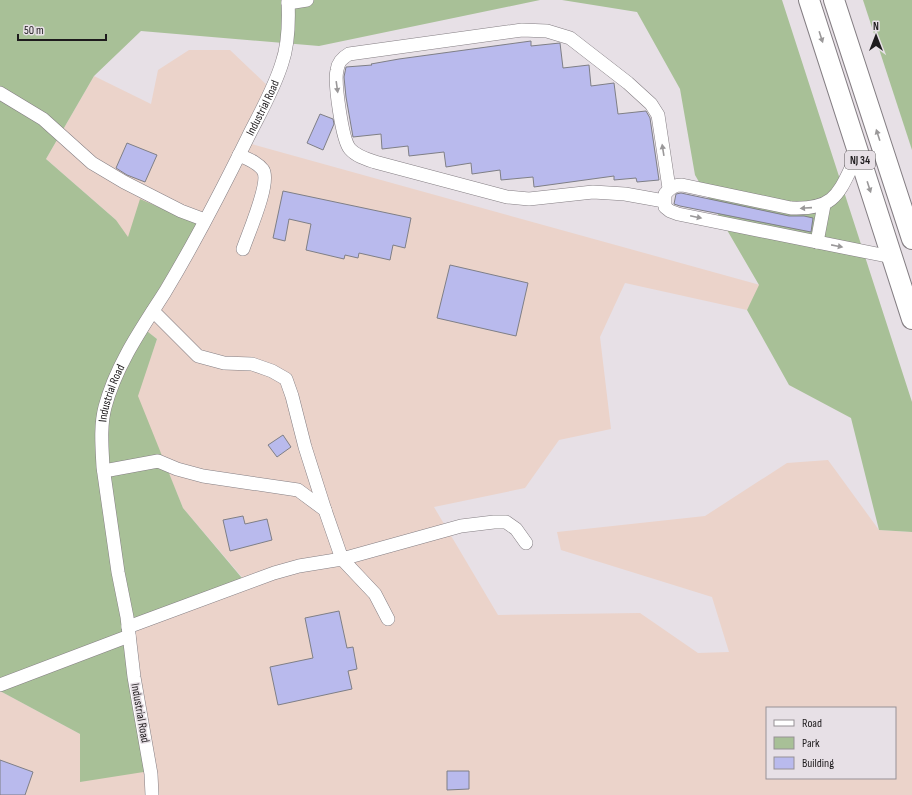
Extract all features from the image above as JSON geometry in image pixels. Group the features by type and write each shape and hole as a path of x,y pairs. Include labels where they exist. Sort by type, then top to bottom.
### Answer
{"highway":[{"name":"NJ 34","path":"809,0 912,319"},
{"name":"NJ 34","path":"834,0 912,239"}],"street":[{"path":"288,1 308,0"},
{"name":"Industrial Road","path":"152,795 151,774 134,677 129,632 118,572 104,471 102,432 103,419 110,390 127,353 186,255 239,155 272,88 283,62 287,29 288,1"},
{"path":"664,201 625,194 593,192 529,199 507,197 375,162 360,156 350,149 343,132 336,80 340,60 349,54 522,30 547,31 570,38 628,83 651,104 658,115 669,188"},
{"path":"0,93 42,120 92,163 130,185 181,211 205,220"},
{"path":"858,154 835,197 824,205 807,209 791,208 682,185 675,185 669,188 665,194 665,206 670,211 678,214 892,257"},
{"path":"239,155 256,163 263,171 265,180 263,192 242,249"},
{"path":"817,242 824,205"},
{"path":"153,311 198,356 224,363 252,364 272,371 286,379 292,396 305,447 342,559 375,594 388,618"},
{"path":"104,471 158,461 177,469 203,476 273,485 298,490 325,510"},
{"path":"0,684 274,573 299,566 323,564 461,526 494,522 506,522 516,528 526,542"}],"shaded area":[{"path":"189,50 230,50 272,90 244,142 760,285 747,310 625,283 600,337 611,429 559,440 525,488 434,507 498,615 640,613 698,653 729,652 712,597 561,550 557,532 705,516 787,463 828,460 879,530 912,532 912,795 0,795 0,691 80,734 128,626 247,583 183,508 137,396 157,339 138,324 128,238 116,220 46,159 94,76 151,104 158,70"}],"green space":[{"path":"0,0 540,0 319,46 141,31 94,76 46,159 116,220 128,237 140,199 198,224 138,324 157,339 138,396 183,508 247,584 128,626 150,771 80,782 80,734 0,691"},
{"path":"562,0 782,0 912,402 912,532 879,530 851,418 789,385 747,310 759,285 695,175 680,89 637,12"},
{"path":"863,0 912,0 912,150"}],"building":[{"path":"531,41 531,46 560,43 563,68 589,65 591,86 614,83 618,114 646,111 650,118 659,180 637,182 636,178 614,180 614,176 534,187 533,177 501,180 500,170 472,174 471,163 446,167 444,152 409,156 408,146 382,149 381,134 353,137 344,77 346,67 372,65 371,64 399,59"},
{"path":"320,114 333,119 334,124 323,150 307,143"},
{"path":"127,143 157,155 145,182 127,175 116,168"},
{"path":"283,191 411,218 405,248 393,245 390,260 359,253 358,258 345,255 344,259 306,250 311,224 289,219 285,241 273,238"},
{"path":"681,193 789,216 804,216 813,218 811,232 674,204 676,194"},
{"path":"450,265 528,283 516,336 437,318"},
{"path":"283,435 291,447 277,457 268,445"},
{"path":"243,516 245,524 267,519 272,540 230,551 223,520"},
{"path":"339,611 347,648 353,647 357,669 348,671 352,689 278,705 270,667 313,658 305,618"},
{"path":"0,760 33,772 25,795 0,795"},
{"path":"447,771 469,771 469,789 447,790"}]}
